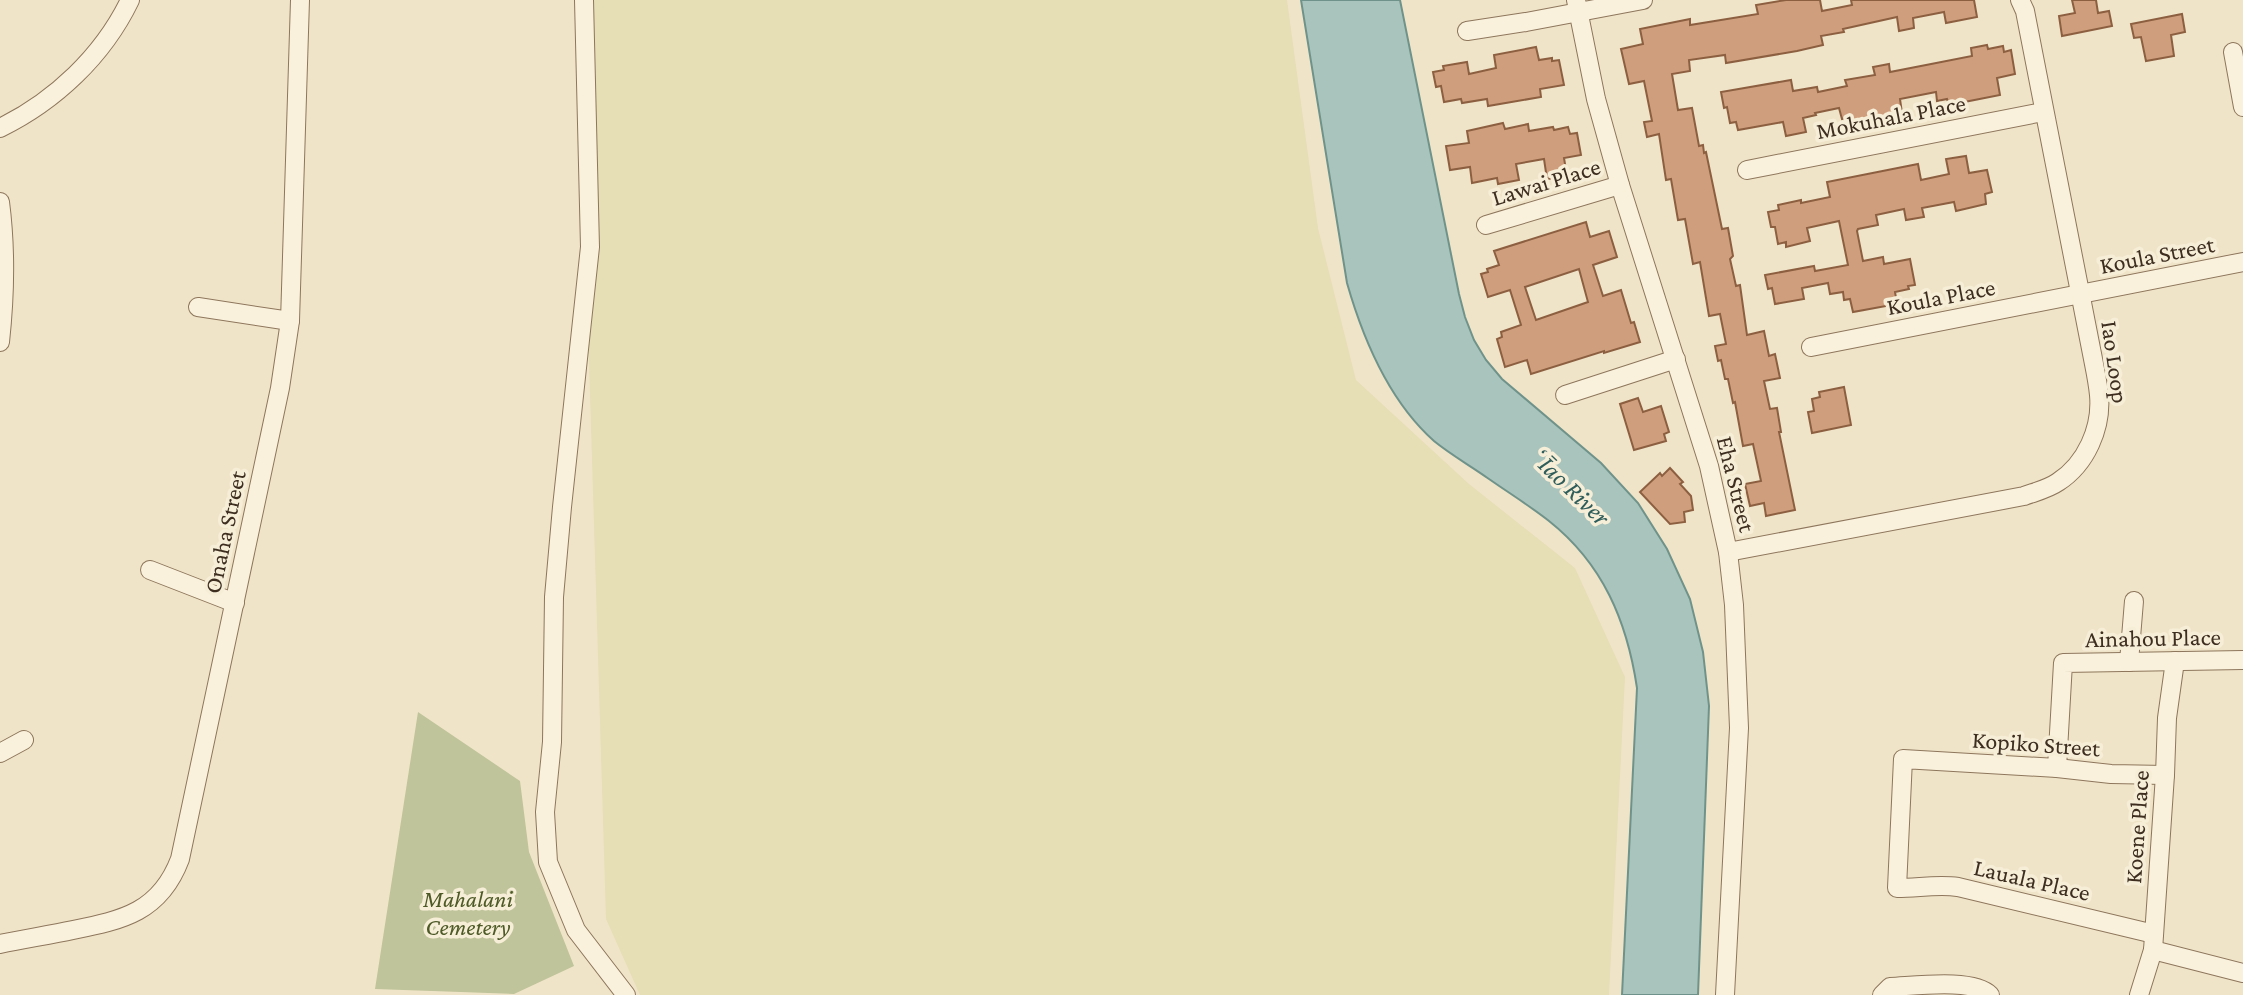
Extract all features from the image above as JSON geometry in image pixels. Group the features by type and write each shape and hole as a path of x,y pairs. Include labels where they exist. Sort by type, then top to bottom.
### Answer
{"street":[{"path":"0,128 42,104 67,84 109,36 130,0"},
{"name":"Onaha Street","path":"0,944 122,919 150,903 171,879 183,849 280,388 290,321 300,0"},
{"path":"584,0 590,247 554,597 552,742 545,812 548,862 576,930 626,995"},
{"path":"1467,31 1578,6 1643,0"},
{"name":"Iao Loop","path":"1728,552 2024,496 2059,482 2075,467 2093,438 2100,398 2025,11 2020,0"},
{"name":"Eha Street","path":"1578,6 1596,99 1709,466 1728,552 1734,605 1739,728 1725,995"},
{"path":"2233,52 2243,107"},
{"name":"Mokuhala Place","path":"1747,170 2043,112"},
{"name":"Lawai Place","path":"1486,225 1620,185"},
{"path":"0,202 4,304 0,342"},
{"name":"Koula Street","path":"2080,295 2243,262"},
{"name":"Koula Place","path":"1811,347 2080,295"},
{"path":"198,307 290,321"},
{"path":"1565,395 1676,359"},
{"path":"150,570 235,603"},
{"path":"2129,662 2134,601"},
{"name":"Ainahou Place","path":"2057,768 2063,663 2243,660"},
{"name":"Koene Place","path":"2139,995 2154,942 2167,718 2175,661"},
{"path":"0,753 24,740"},
{"name":"Kopiko Street","path":"1897,888 1903,759 2165,775"},
{"name":"Lauala Place","path":"1897,888 1958,887 2154,942 2243,973"},
{"path":"1882,995 1890,987 1928,985 1975,986 1990,995"}],"shaded area":[{"path":"578,0 1287,0 1318,228 1356,380 1469,484 1575,568 1625,677 1609,995 640,995 606,919"}],"green space":[{"name":"Mahalani Cemetery","path":"418,712 520,781 529,852 574,966 514,994 375,989"}],"water":[{"name":"ʻĪao River","path":"1301,0 1400,0 1459,294 1474,340 1502,379 1601,463 1638,503 1667,549 1690,599 1703,652 1709,706 1698,995 1622,995 1637,688 1627,640 1610,596 1598,575 1568,538 1534,510 1434,441 1404,407 1380,368 1361,326 1347,283"}],"building":[{"path":"1786,0 1820,0 1822,11 1852,5 1851,0 1974,0 1977,17 1946,23 1944,12 1913,18 1914,28 1899,31 1897,17 1821,36 1823,45 1797,51 1726,63 1725,55 1689,60 1690,71 1672,74 1678,110 1692,108 1699,146 1703,145 1706,152 1722,229 1728,228 1733,256 1730,259 1736,286 1740,285 1747,335 1764,331 1769,356 1775,354 1780,378 1764,381 1770,409 1777,408 1795,510 1766,516 1764,503 1750,506 1745,484 1761,481 1753,444 1743,446 1735,402 1721,360 1718,361 1715,346 1726,344 1720,314 1709,316 1700,262 1693,264 1685,219 1678,220 1671,179 1666,180 1659,134 1647,137 1644,122 1652,121 1644,81 1629,84 1621,49 1643,44 1640,29 1690,19 1690,25 1758,14 1756,5"},
{"path":"2072,0 2096,0 2098,13 2109,11 2112,26 2062,36 2059,16 2075,13"},
{"path":"2182,14 2185,32 2171,35 2174,56 2146,61 2141,37 2134,38 2131,24"},
{"path":"1987,45 1988,49 2003,46 2004,52 2011,50 2015,74 1997,78 2000,95 1949,105 1947,99 1937,101 1936,92 1900,99 1902,113 1853,123 1852,117 1842,119 1839,108 1803,118 1806,132 1786,136 1783,122 1738,130 1736,122 1730,123 1727,107 1724,108 1721,92 1791,80 1793,91 1817,87 1818,92 1847,86 1845,80 1875,75 1873,67 1889,64 1890,72 1972,56 1971,48"},
{"path":"1536,47 1539,60 1559,60 1564,85 1540,89 1541,97 1488,106 1487,99 1444,102 1441,86 1436,87 1433,72 1444,70 1443,66 1467,62 1469,74 1496,68 1494,55"},
{"path":"1503,123 1505,129 1528,124 1529,131 1568,127 1570,134 1577,133 1581,155 1564,158 1567,176 1547,179 1544,159 1516,164 1519,180 1498,184 1497,178 1472,183 1470,167 1450,170 1446,146 1469,143 1467,131"},
{"path":"1966,156 1969,173 1987,170 1992,192 1985,194 1986,204 1956,211 1954,202 1922,208 1924,217 1906,220 1904,209 1876,215 1878,225 1857,231 1863,261 1883,257 1884,264 1910,259 1915,285 1895,292 1897,304 1853,312 1850,299 1844,300 1843,292 1830,294 1828,283 1802,288 1804,299 1775,304 1765,275 1814,266 1815,271 1848,265 1839,221 1807,228 1810,241 1786,247 1786,242 1778,244 1768,212 1779,210 1778,205 1830,197 1827,182 1918,164 1921,180 1949,174 1946,159"},
{"path":"1586,222 1590,237 1609,231 1617,257 1593,265 1603,296 1621,290 1640,342 1531,374 1527,360 1505,367 1497,339 1502,337 1501,332 1521,325 1510,290 1488,297 1481,274 1499,265 1494,251","holes":["1579,269 1588,302 1536,320 1525,287"]},
{"path":"1844,387 1851,425 1812,433 1808,412 1814,411 1812,399 1820,397 1819,392"},
{"path":"1638,398 1643,412 1661,406 1669,432 1664,434 1666,441 1634,450 1620,404"},
{"path":"1670,468 1691,496 1693,510 1684,512 1685,522 1670,524 1640,492"}]}
